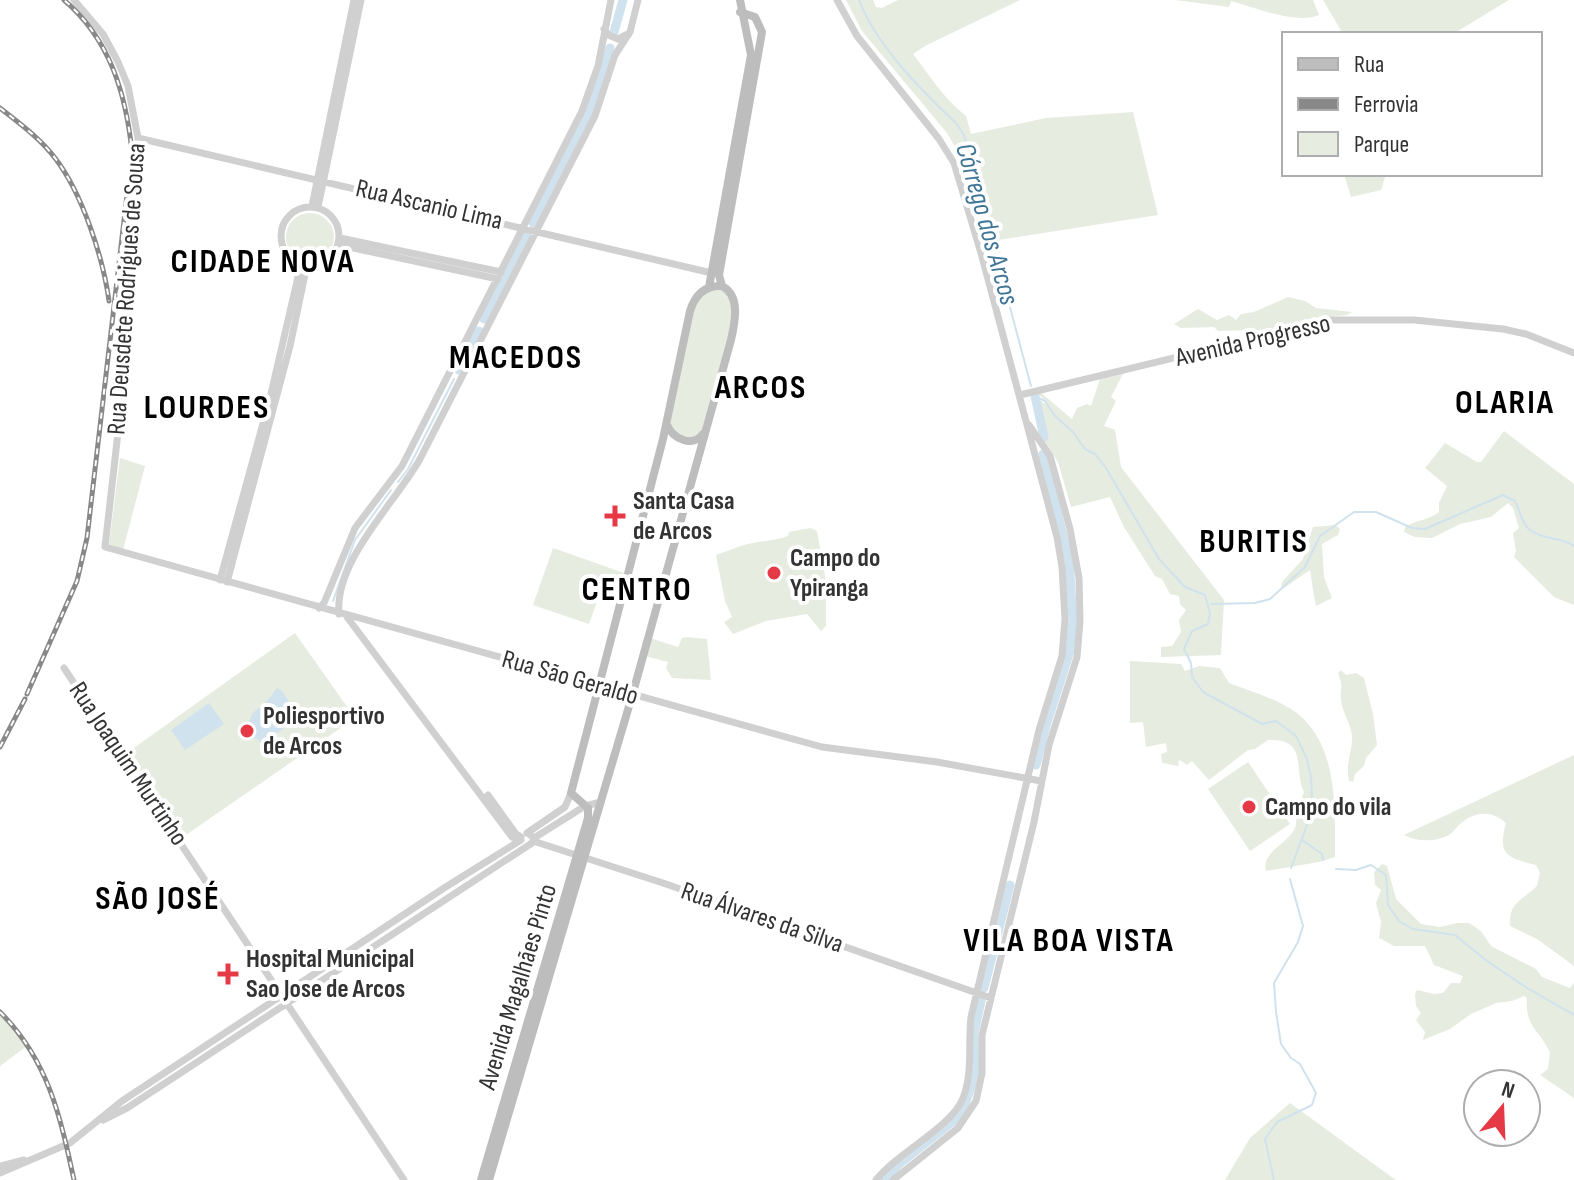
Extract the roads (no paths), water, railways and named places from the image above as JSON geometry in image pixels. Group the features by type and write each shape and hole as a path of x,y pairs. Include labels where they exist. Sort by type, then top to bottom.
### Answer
{"main road":[{"path":"740,0 751,55 743,118"},
{"path":"585,806 571,793 663,439 692,306 709,287 715,274 762,32 755,17 740,12"},
{"name":"Avenida Magalhães Pinto","path":"489,1180 581,856 601,804 735,323 731,294 715,274"},
{"path":"709,287 722,286"},
{"path":"666,425 674,436 692,442 704,433"},
{"path":"663,439 671,437 694,445 700,453"},
{"name":"Avenida Magalhães Pinto","path":"581,856 589,812 585,806"},
{"name":"Avenida Magalhães Pinto","path":"481,1180 555,945"}],"street":[{"name":"Rua Deusdete Rodrigues de Sousa","path":"74,0 95,23 118,62 128,86 138,138 138,188 121,355 121,406 105,547"},
{"path":"315,207 354,0"},
{"path":"320,180 361,0"},
{"path":"319,608 355,528 402,466 582,111 598,66 611,0"},
{"path":"615,55 630,32 638,0"},
{"path":"837,0 857,36 939,139 954,163 1024,394 1027,423 1057,537 1065,619 1062,656 1039,730 984,996 982,1073 974,1108 958,1128 893,1180"},
{"path":"604,29 608,35 618,39 630,32"},
{"path":"327,594 326,601 330,606 335,606 356,553 368,532 411,475 595,116 616,46 607,42 602,46"},
{"name":"Rua Ascanio Lima","path":"138,138 715,274"},
{"path":"315,207 337,222 339,241 335,252 323,263 304,265 286,254 282,228 293,212 315,207"},
{"path":"339,241 500,276"},
{"path":"223,581 304,265"},
{"name":"Avenida Progresso","path":"1024,394 1331,320 1414,320 1503,329 1526,334 1574,353"},
{"path":"876,1180 895,1160 958,1109 964,1096 969,1070 968,1043 984,996 1049,745 1077,657 1079,578 1070,529 1045,448 1027,423"},
{"path":"1034,452 1040,447 1045,448"},
{"name":"Rua São Geraldo","path":"105,547 822,747 937,762 1041,781"},
{"path":"340,599 346,615 512,837 526,839"},
{"name":"Rua Joaquim Murtinho","path":"64,668 404,1180"},
{"path":"0,1173 70,1143 122,1101 449,895 565,807 571,793"},
{"path":"284,999 444,888 585,806 601,804"},
{"name":"Rua Álvares da Silva","path":"526,839 984,996"},
{"path":"444,888 449,895"},
{"path":"0,1166 34,1158"}],"water":[{"path":"277,688 298,715 295,721 261,744 246,731 252,714"},
{"path":"209,703 224,724 185,750 171,730"}],"waterway":[{"path":"614,32 623,0"},
{"name":"Córrego dos Arcos","path":"859,0 888,50 964,135 1031,386"},
{"path":"533,223 590,110 610,48"},
{"path":"484,319 527,234"},
{"path":"459,370 479,331"},
{"path":"398,482 408,469 454,379"},
{"name":"Córrego dos Arcos","path":"1035,396 1045,401 1085,449 1095,454 1106,468 1159,559 1185,587 1205,595 1210,613 1208,624 1192,631 1184,649 1191,663 1192,677 1203,692 1262,724 1276,721 1296,736 1307,759 1312,796 1306,828 1291,868"},
{"path":"1035,396 1044,437"},
{"path":"1036,765 1070,651 1073,620 1069,560 1043,454"},
{"path":"333,601 355,540 391,490"},
{"path":"1211,604 1255,603 1270,599 1305,567 1320,536 1354,512 1376,512 1412,528 1425,529 1503,495 1515,501 1530,530 1574,546"},
{"path":"1302,840 1322,854 1323,860"},
{"path":"1336,869 1356,870 1371,865 1386,875 1388,905 1399,921 1413,929 1455,935 1527,988 1574,1015"},
{"name":"Córrego dos Arcos","path":"1274,1180 1265,1139 1277,1122 1312,1105 1316,1093 1300,1064 1281,1044 1276,1012 1274,983 1298,942 1303,926 1290,879"},
{"path":"984,988 1010,885"},
{"path":"884,1180 899,1164 961,1115 975,1076 974,1033 981,1001"}],"railway":[{"path":"27,694 77,581 87,538 132,152 125,109 113,69 93,32 64,0"},
{"path":"0,108 43,144 65,172 90,226 109,301"},
{"path":"0,747 25,699"},
{"path":"0,1012 30,1049 41,1069 57,1111 74,1180"}],"place":[{"name":"Santa Casa de Arcos","path":"615,516"},
{"name":"Campo do Ypiranga","path":"774,573"},
{"name":"Poliesportivo de Arcos","path":"247,731"},
{"name":"Campo do vila","path":"1249,807"},
{"name":"Hospital Municipal Sao Jose de Arcos","path":"228,974"}],"district":[{"name":"CIDADE NOVA","path":"263,261"},
{"name":"MACEDOS","path":"516,357"},
{"name":"ARCOS","path":"761,387"},
{"name":"OLARIA","path":"1505,402"},
{"name":"LOURDES","path":"207,407"},
{"name":"BURITIS","path":"1254,541"},
{"name":"CENTRO","path":"637,589"},
{"name":"SÃO JOSÉ","path":"158,898"},
{"name":"VILA BOA VISTA","path":"1069,940"}]}
